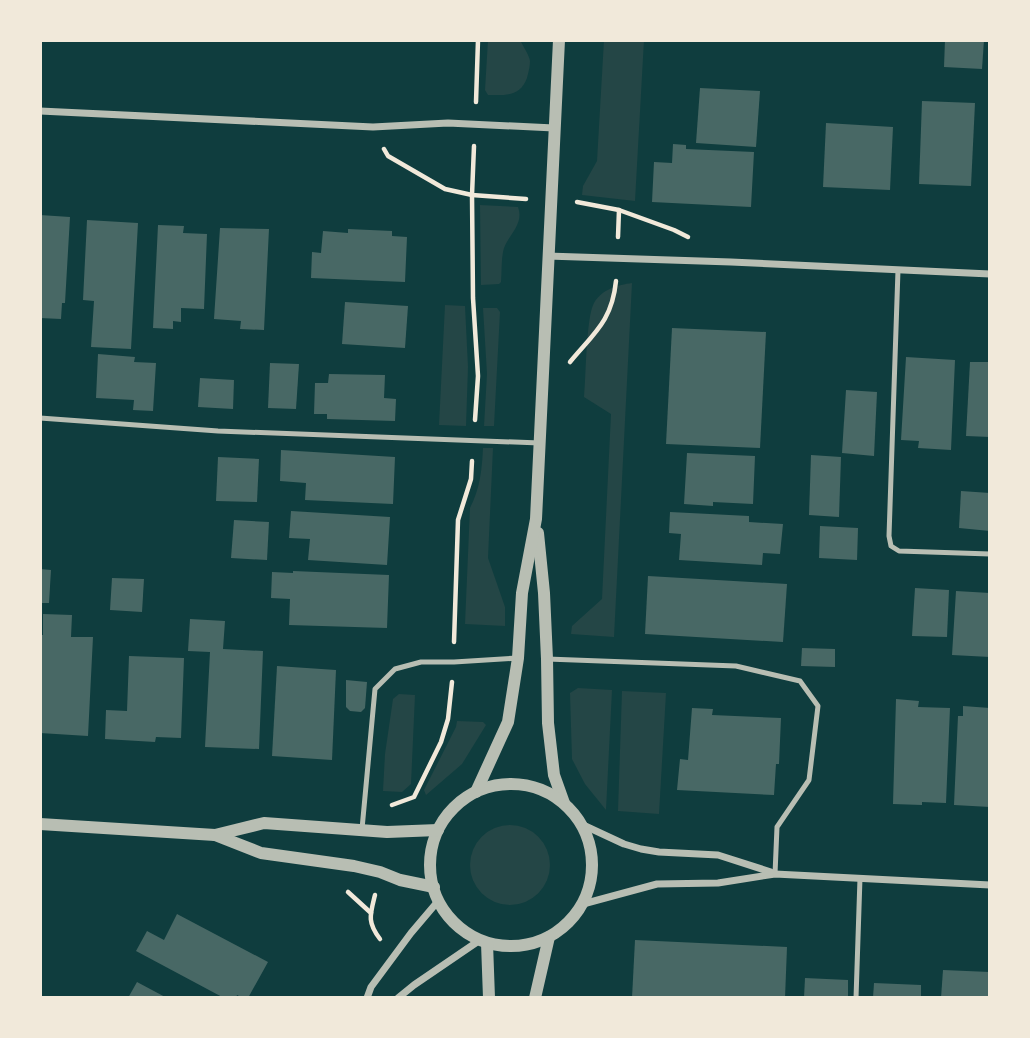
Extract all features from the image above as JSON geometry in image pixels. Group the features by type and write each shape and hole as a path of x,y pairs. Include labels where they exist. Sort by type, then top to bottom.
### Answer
{"street":[{"path":"476,792 508,722 518,658 522,593 536,519 559,40"},
{"path":"40,111 373,127 448,122 554,128"},
{"path":"547,256 990,274"},
{"path":"536,519 544,593 548,723 554,775 564,803"},
{"path":"512,784 531,786 564,803 581,824 591,850 591,877 583,904 568,923 549,937 518,946 483,941 456,924 439,900 430,868 432,848 448,814 476,792 512,784"},
{"path":"40,824 215,835 264,823 387,832 439,830"},
{"path":"581,824 641,849 718,855 775,874"},
{"path":"215,835 261,853 354,866 434,887"},
{"path":"583,904 657,884 718,883 775,874 990,885"},
{"path":"367,998 371,987 439,900"},
{"path":"535,998 549,937"},
{"path":"398,998 483,941"},
{"path":"483,941 489,998"}],"lane":[{"path":"898,270 889,537 891,546 899,551 990,554"},
{"path":"40,418 218,431 540,443"},
{"path":"362,829 375,689 395,669 421,662 518,658"},
{"path":"547,659 736,666 800,681 818,706 809,780 777,827 775,874"},
{"path":"856,998 860,878"}],"path":[{"path":"476,92 478,40"},
{"path":"414,797 441,742 448,719 453,662 458,520 471,479 478,376 473,298 474,150"},
{"path":"388,156 445,190 472,195 521,198"},
{"path":"583,203 619,210 641,219"},
{"path":"378,884 371,913 371,927 385,946"},
{"path":"342,887 371,913"}],"shaded area":[{"path":"488,40 520,40 526,50 530,61 527,78 516,92 488,95 485,90"},
{"path":"604,40 644,40 635,201 582,195 583,186 597,161"},
{"path":"480,205 518,207 516,228 504,248 499,284 481,285"},
{"path":"632,283 614,637 571,634 572,626 602,599 611,414 584,397 589,321 594,303 601,294"},
{"path":"445,305 465,306 468,367 466,426 439,425"},
{"path":"483,308 497,308 500,312 494,426 484,426 487,374"},
{"path":"483,448 493,448 488,558 505,607 505,626 465,624 470,508 480,479"},
{"path":"578,688 612,690 606,810 585,784 572,759 570,693"},
{"path":"622,691 666,693 659,814 618,811"},
{"path":"399,694 415,695 411,784 402,792 383,791 393,699"},
{"path":"457,721 483,722 486,725 462,764 426,795 424,790"},
{"path":"502,825 518,825 532,831 544,843 550,857 550,873 544,887 532,899 518,905 502,905 488,899 476,887 470,873 470,857 476,843 488,831"}],"building":[{"path":"945,40 984,40 982,69 944,67"},
{"path":"700,88 760,91 756,147 696,143"},
{"path":"922,101 975,103 971,186 919,184"},
{"path":"826,123 893,127 890,190 823,187"},
{"path":"673,144 686,145 686,149 754,152 751,207 652,202 654,162 672,163"},
{"path":"40,215 70,217 65,303 62,303 61,319 40,318"},
{"path":"87,220 138,223 131,349 91,347 94,301 83,300"},
{"path":"158,225 184,226 183,233 207,234 204,309 181,308 181,322 173,321 173,329 153,328"},
{"path":"220,228 269,229 264,330 240,329 241,321 214,319"},
{"path":"348,229 392,231 392,236 407,237 405,282 311,278 312,252 321,253 323,231 348,233"},
{"path":"345,302 408,306 405,348 342,344"},
{"path":"672,328 766,332 760,448 666,444"},
{"path":"98,354 135,357 134,362 156,363 153,411 133,410 134,400 96,398"},
{"path":"906,357 955,360 951,450 918,448 919,441 901,440"},
{"path":"970,362 990,362 990,437 966,436"},
{"path":"270,363 299,364 296,409 268,408"},
{"path":"329,374 385,375 384,398 396,399 395,421 327,419 327,414 314,414 315,383 328,383"},
{"path":"200,378 234,380 233,409 198,407"},
{"path":"846,390 877,392 874,456 842,453"},
{"path":"281,450 395,457 393,504 305,500 306,483 280,481"},
{"path":"687,453 755,456 753,504 684,504"},
{"path":"811,455 841,457 839,517 809,515"},
{"path":"218,457 259,459 257,502 216,501"},
{"path":"961,491 990,493 990,531 959,528"},
{"path":"291,511 390,517 387,565 308,560 310,539 289,538"},
{"path":"670,512 749,516 749,522 783,524 780,554 763,553 762,565 679,560 681,534 669,533"},
{"path":"234,520 269,522 267,560 231,558"},
{"path":"820,526 858,528 857,560 819,558"},
{"path":"40,569 51,570 49,603 40,603"},
{"path":"272,572 389,575 387,628 289,625 290,599 271,598"},
{"path":"648,576 787,584 783,642 645,634"},
{"path":"112,578 144,579 142,612 110,610"},
{"path":"915,588 949,590 947,637 912,636"},
{"path":"956,591 990,593 990,657 952,655"},
{"path":"43,614 72,615 71,637 93,637 88,736 40,733 40,635 43,635"},
{"path":"190,619 225,621 223,649 263,651 259,749 205,747 210,652 188,651"},
{"path":"802,648 835,649 835,667 801,666"},
{"path":"129,656 184,658 181,738 156,737 155,742 105,739 106,710 127,711"},
{"path":"277,666 336,670 332,760 272,756"},
{"path":"346,680 367,682 365,708 361,712 350,711 346,707"},
{"path":"896,699 919,701 918,707 950,708 946,803 893,804"},
{"path":"963,706 990,708 990,807 954,805 958,716 963,716"},
{"path":"692,708 713,709 712,715 781,718 779,764 776,764 774,795 677,790 680,759 688,760"},
{"path":"177,914 268,962 248,998 237,995 236,998 224,998 136,951 147,931 164,940"},
{"path":"635,940 787,947 785,998 632,998"},
{"path":"943,970 990,972 990,998 941,998"},
{"path":"805,978 848,980 848,998 804,998"},
{"path":"137,982 167,998 128,998"},
{"path":"874,983 921,985 921,998 873,998"}]}
